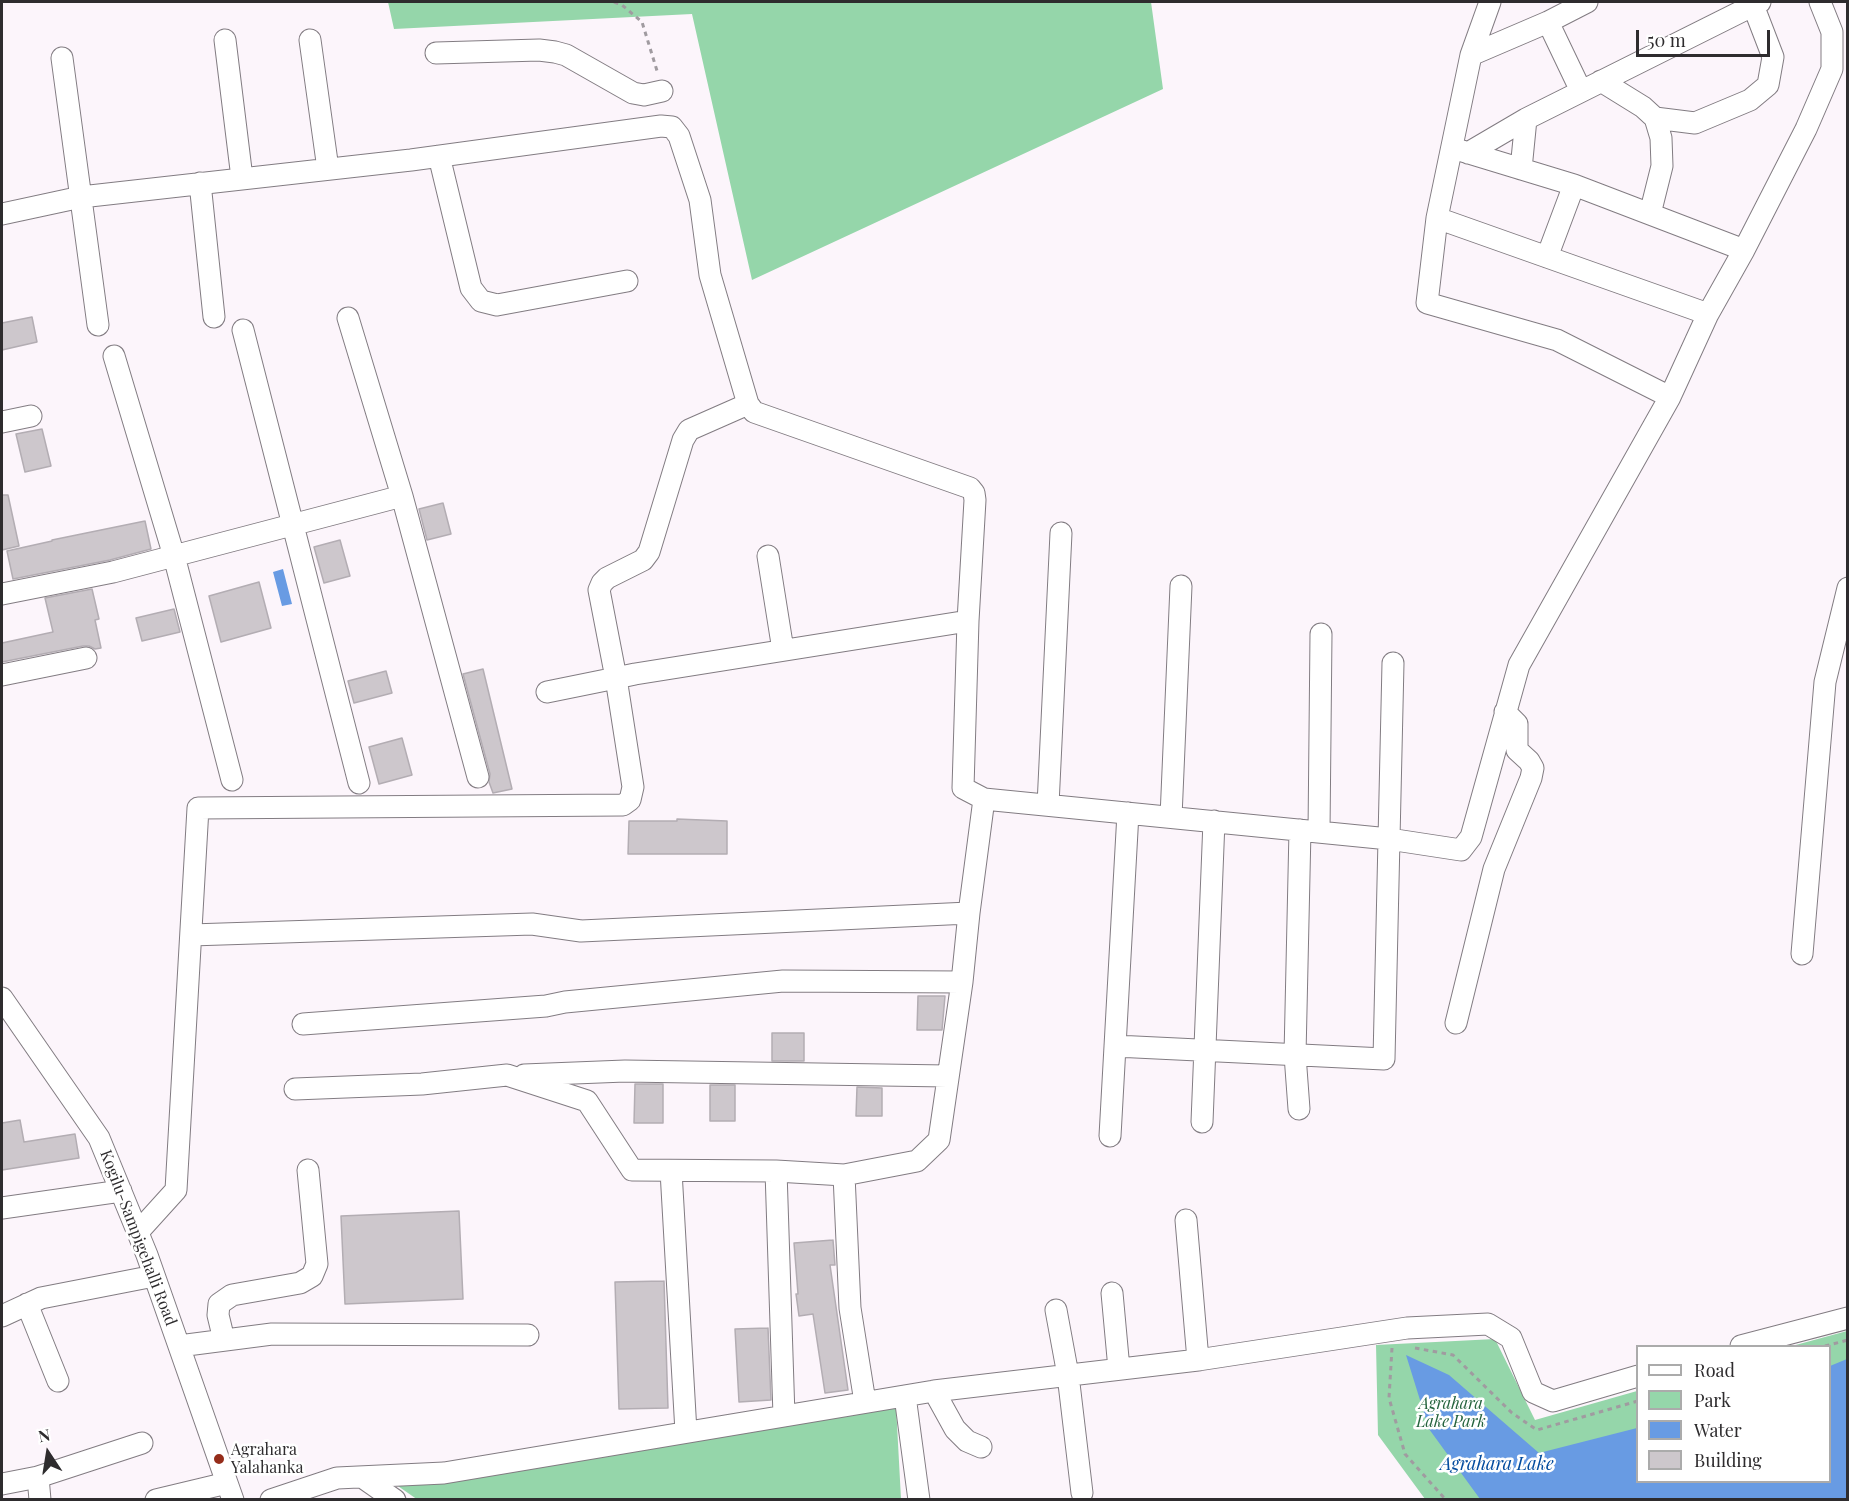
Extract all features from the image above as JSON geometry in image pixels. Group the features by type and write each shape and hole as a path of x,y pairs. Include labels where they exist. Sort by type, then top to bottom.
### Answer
{"street":[{"path":"1490,2 1471,55 1460,150 1437,218 1427,303 1557,340 1670,397"},
{"path":"1471,55 1548,22 1587,2"},
{"path":"2,214 81,197 439,156 661,126 672,127 679,136 700,200 707,260 748,404 754,412 970,488 974,492 963,788 984,799 1389,839 1461,850 1471,837 1514,676 1522,659 1670,397 1708,314 1744,250 1806,129 1832,69 1840,30 1820,2"},
{"path":"1460,150 1756,3 1773,57 1768,85 1750,100 1695,123 1655,118"},
{"path":"1548,22 1581,91"},
{"path":"225,40 242,178"},
{"path":"310,40 328,169"},
{"path":"436,53 539,50 555,52 566,55 633,93 644,95 662,90"},
{"path":"62,58 98,325"},
{"path":"1601,81 1643,107 1655,118 1661,138 1662,166 1650,214"},
{"path":"1521,169 1526,119"},
{"path":"1460,150 1575,185 1744,250"},
{"path":"439,156 471,288 481,301 497,305 627,281"},
{"path":"200,183 214,317"},
{"path":"1547,257 1575,185"},
{"path":"1437,218 1708,314"},
{"path":"348,318 402,496 478,777"},
{"path":"243,330 359,783"},
{"path":"114,356 174,556 232,780"},
{"path":"138,1232 176,1190 198,808 623,805 630,800 633,787 599,590 607,578 643,560 649,552 688,430 748,404"},
{"path":"2,422 31,416"},
{"path":"2,594 104,574 402,496"},
{"path":"1048,805 1061,533"},
{"path":"768,556 783,650"},
{"path":"1171,818 1181,586"},
{"path":"1802,954 1825,682 1848,588"},
{"path":"547,692 616,678 968,621"},
{"path":"1299,1109 1294,1055 1321,634"},
{"path":"2,675 86,658"},
{"path":"1115,1046 1384,1059 1393,663"},
{"path":"1456,1023 1494,869 1533,768 1517,750 1517,724 1505,712"},
{"path":"507,1076 587,1101 632,1170 844,1175 917,1161 939,1140 962,982 984,799"},
{"path":"1110,1136 1128,813"},
{"path":"1202,1122 1214,821"},
{"path":"190,935 532,924 581,931 969,913"},
{"path":"303,1024 546,1006 565,1002 783,981 962,982"},
{"name":"Kogilu-Sampigehalli Road","path":"2,998 99,1137 138,1232 230,1491"},
{"path":"295,1089 422,1084 507,1076 625,1071 947,1076"},
{"path":"224,1341 218,1315 219,1305 232,1295 300,1283 312,1276 317,1264 308,1170"},
{"path":"671,1171 686,1432"},
{"path":"776,1172 784,1416"},
{"path":"844,1175 850,1308 865,1402"},
{"path":"2,1208 121,1191"},
{"path":"1186,1220 1198,1360"},
{"path":"2,1316 41,1298 154,1276"},
{"path":"1112,1293 1119,1369"},
{"path":"27,1304 58,1381"},
{"path":"1056,1310 1068,1375 1082,1492"},
{"path":"1748,1345 1848,1318"},
{"path":"271,1500 337,1478 444,1473 934,1390 1198,1360 1407,1328 1488,1324 1511,1338 1533,1392 1553,1401 1636,1377"},
{"path":"179,1346 273,1335 528,1335"},
{"path":"934,1390 955,1429 967,1441 981,1447"},
{"path":"905,1396 918,1489 934,1500"},
{"path":"2,1484 38,1477 142,1443"},
{"path":"38,1477 40,1500"},
{"path":"362,1477 395,1500"},
{"path":"156,1500 230,1491"}],"path":[{"path":"614,2 622,5 642,22 662,90"},
{"path":"1831,1345 1848,1340"},
{"path":"1392,1344 1389,1398 1405,1454 1446,1500"},
{"path":"1412,1348 1453,1355 1512,1413"}],"green space":[{"path":"388,2 1151,2 1163,89 752,280 692,14 394,29"},
{"name":"Agrahara Lake Park","path":"1847,1331 1847,1499 1425,1499 1378,1435 1376,1345 1495,1339 1535,1420 1636,1391 1636,1483 1831,1483 1831,1345 1796,1345"},
{"path":"896,1406 901,1499 418,1500 395,1484"}],"water":[{"path":"283,569 292,604 282,606 273,572"},
{"name":"Agrahara Lake","path":"1406,1355 1449,1375 1539,1453 1636,1428 1636,1483 1831,1483 1831,1366 1847,1359 1847,1499 1480,1499 1429,1429"}],"building":[{"path":"32,317 37,342 2,350 2,323"},
{"path":"42,429 51,466 25,472 16,434"},
{"path":"2,495 8,495 19,546 2,550"},
{"path":"443,503 451,534 427,540 419,509"},
{"path":"145,521 151,549 110,560 13,579 7,551"},
{"path":"340,540 350,576 324,583 314,547"},
{"path":"259,582 271,628 221,642 209,596"},
{"path":"92,589 99,619 95,620 101,648 83,646 2,662 2,643 53,632 45,598"},
{"path":"174,609 180,632 142,641 136,618"},
{"path":"483,669 512,789 493,793 463,674"},
{"path":"386,671 392,693 354,703 348,681"},
{"path":"402,738 412,775 379,784 369,747"},
{"path":"677,819 727,821 727,854 628,854 629,821 677,821"},
{"path":"918,996 945,996 942,1030 917,1030"},
{"path":"772,1033 804,1033 804,1061 772,1061"},
{"path":"635,1084 663,1084 663,1123 634,1123"},
{"path":"710,1085 735,1085 735,1121 710,1121"},
{"path":"857,1087 882,1088 882,1116 856,1116"},
{"path":"20,1120 24,1142 75,1134 79,1158 2,1170 2,1123"},
{"path":"459,1211 463,1299 345,1304 341,1216"},
{"path":"833,1240 835,1265 830,1265 848,1390 825,1393 813,1314 799,1316 794,1243"},
{"path":"664,1281 668,1408 619,1409 615,1282"},
{"path":"768,1328 771,1400 739,1402 735,1329"}],"place":[{"name":"Agrahara Yalahanka","path":"219,1459"}]}
